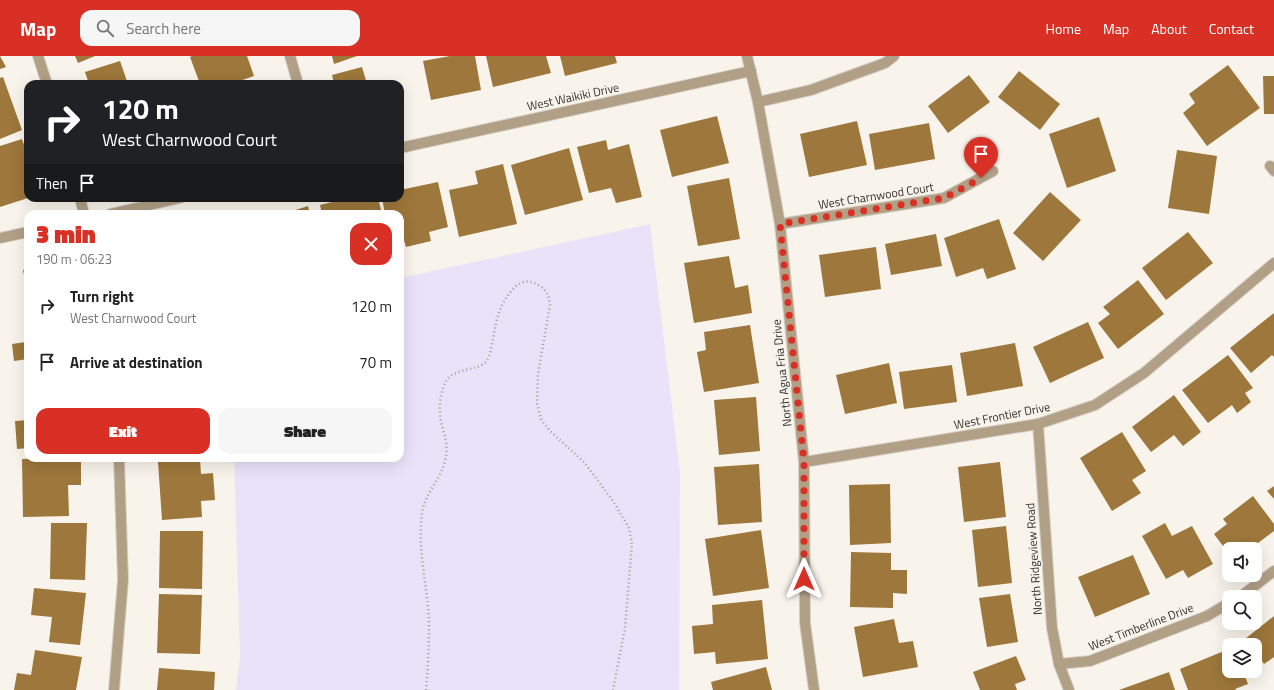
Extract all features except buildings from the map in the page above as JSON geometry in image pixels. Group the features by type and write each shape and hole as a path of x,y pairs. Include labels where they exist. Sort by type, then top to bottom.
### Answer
{"street":[{"path":"38,56 46,80"},
{"path":"290,56 297,80"},
{"name":"North Agua Fria Drive","path":"747,56 758,102 780,224 804,462 805,623 814,690"},
{"path":"758,102 811,90 885,63 894,56"},
{"name":"West Waikiki Drive","path":"404,147 751,71"},
{"name":"West Charnwood Court","path":"780,224 944,198 993,171"},
{"path":"128,210 162,202"},
{"path":"0,238 24,233"},
{"name":"West Frontier Drive","path":"804,462 1038,424 1095,405 1144,373 1274,263"},
{"name":"North Ridgeview Road","path":"1038,424 1052,628 1059,664 1069,690"},
{"path":"114,690 123,580 119,462"},
{"path":"1249,590 1274,571"},
{"name":"West Timberline Drive","path":"1059,664 1090,661 1207,616 1222,607"}],"path":[{"path":"426,690 429,623 421,535 422,513 427,497 443,468 446,456 447,442 440,413 443,386 453,374 464,369 478,367 486,361 491,350 499,310 506,296 523,282 532,281 542,288 549,296 550,305 538,374 537,403 541,419 550,431 584,462 613,501 629,528 632,544 625,628 613,690"}],"shaded area":[{"path":"650,224 680,473 679,690 236,690 240,655 234,462 404,462 404,277"}],"route":[{"path":"804,579 804,462 780,224 944,198 981,178"}]}
